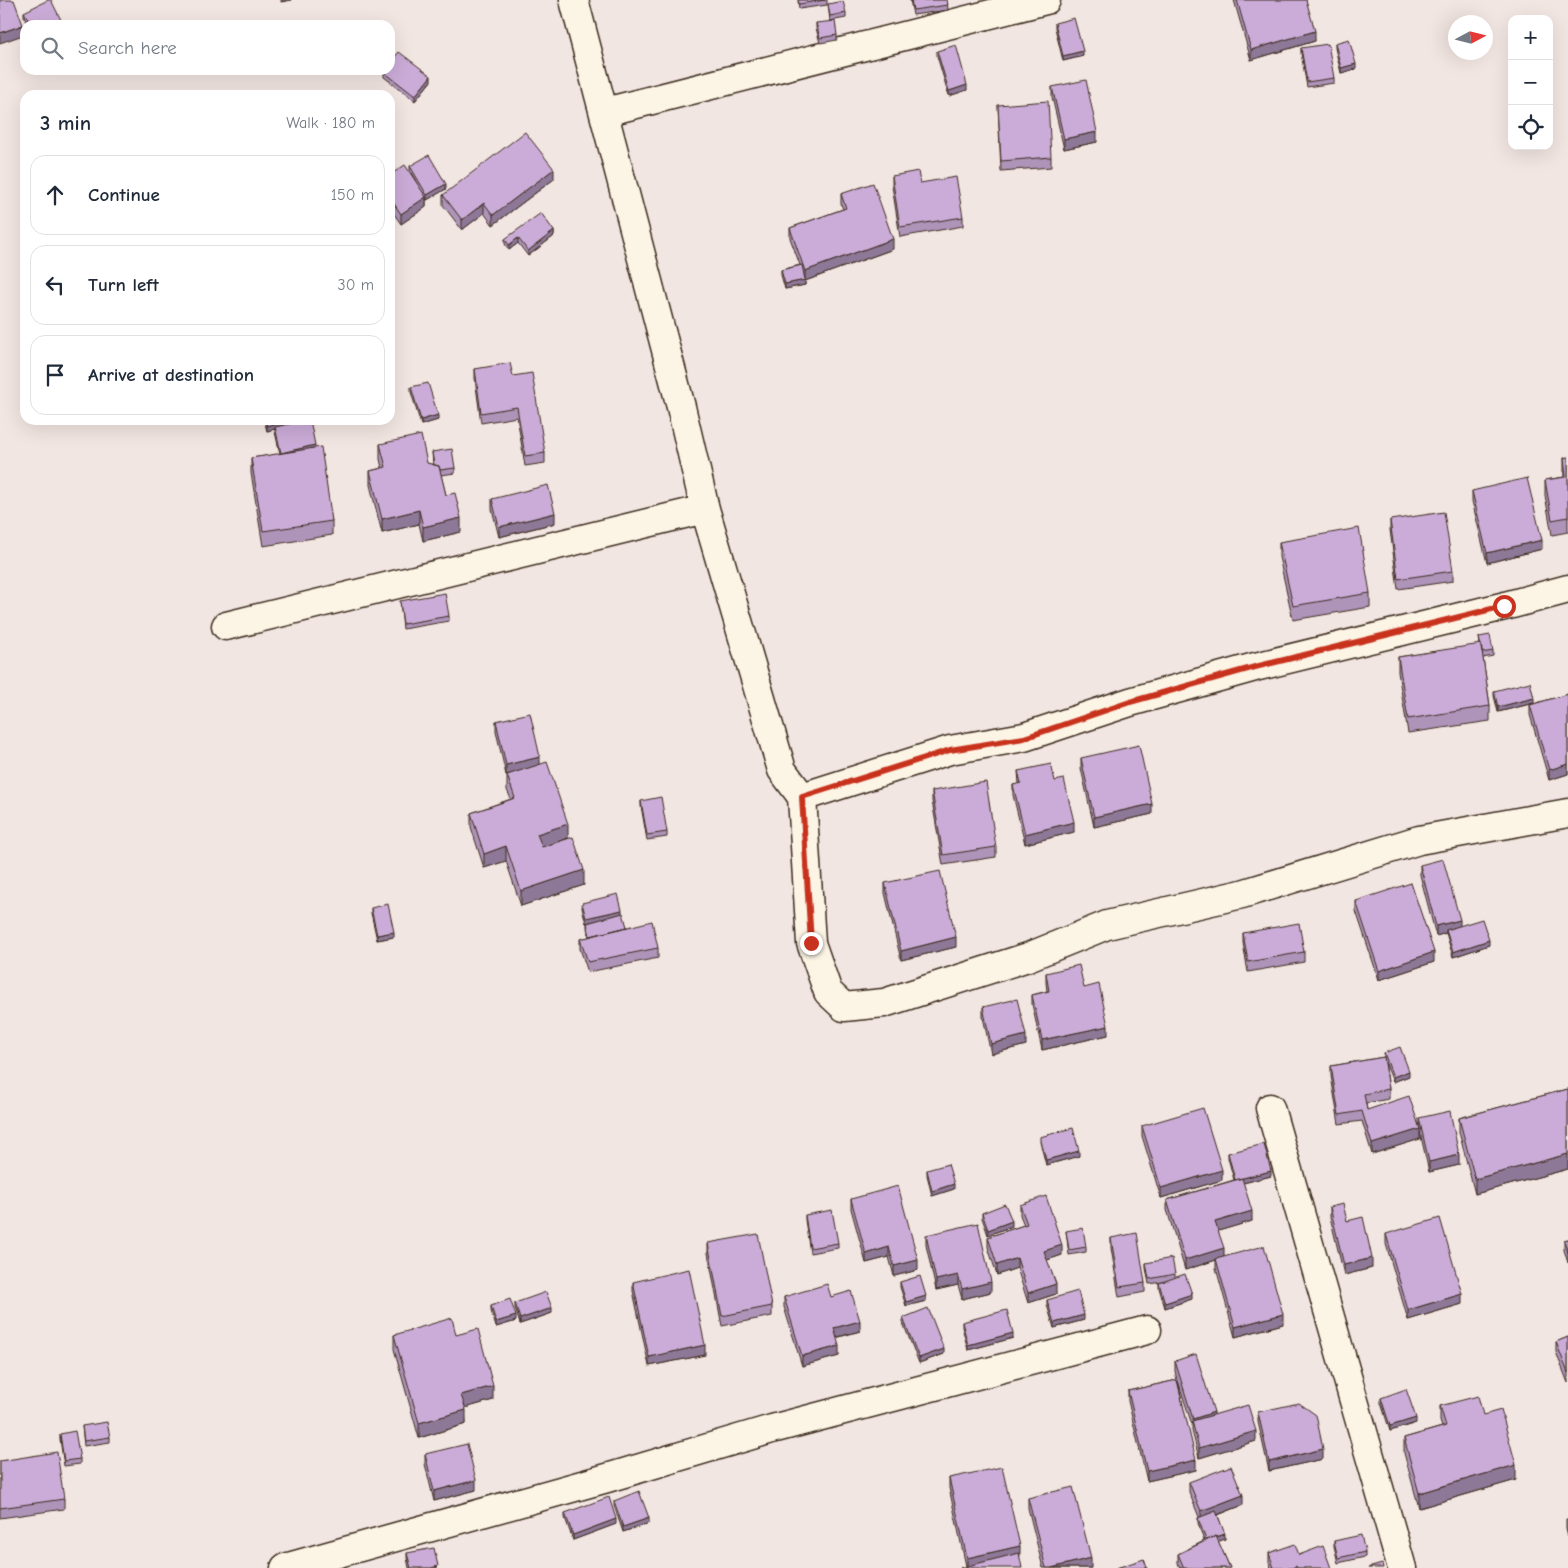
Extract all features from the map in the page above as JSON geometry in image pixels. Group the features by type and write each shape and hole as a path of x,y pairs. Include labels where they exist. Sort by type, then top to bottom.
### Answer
{"street":[{"path":"574,0 605,112 681,407 705,509 782,770 802,797 811,943 828,992 844,1007 884,1003 1028,957 1107,925 1242,894 1420,840 1568,814"},
{"path":"605,112 1046,0"},
{"path":"226,626 705,509"},
{"path":"802,797 950,750 1024,738 1130,702 1226,675 1568,589"},
{"path":"1270,1108 1402,1568"},
{"path":"286,1568 607,1478 772,1429 1147,1330"}],"building":[{"path":"0,0 14,0 21,20 20,26 0,33"},
{"path":"51,0 61,20 28,20 24,12"},
{"path":"798,0 825,0 799,4"},
{"path":"911,0 947,0 948,5 913,10"},
{"path":"1237,0 1306,0 1315,31 1251,50"},
{"path":"843,1 846,13 830,16 828,4"},
{"path":"1074,18 1083,51 1063,56 1055,23"},
{"path":"835,21 837,35 820,38 816,23"},
{"path":"1349,39 1356,64 1341,68 1335,43"},
{"path":"1328,44 1334,78 1307,82 1301,48"},
{"path":"956,45 967,85 949,91 937,51"},
{"path":"399,52 431,76 415,96 388,75 395,75 395,57"},
{"path":"1086,80 1097,132 1064,139 1052,87"},
{"path":"1048,101 1051,157 1001,161 998,105"},
{"path":"525,132 554,169 493,215 484,203 462,220 443,195"},
{"path":"429,155 446,184 427,195 410,166"},
{"path":"405,165 426,197 401,214 395,205 395,172"},
{"path":"918,171 920,183 956,177 963,217 900,227 892,176"},
{"path":"873,183 893,239 805,271 790,228 846,208 841,194"},
{"path":"541,213 554,231 528,251 518,238 509,245 505,239"},
{"path":"802,265 805,280 785,284 781,270"},
{"path":"510,363 513,376 532,373 545,453 525,456 517,407 481,413 475,369"},
{"path":"428,383 438,415 421,420 411,387"},
{"path":"311,425 315,445 281,453 275,427"},
{"path":"421,435 427,463 439,466 446,495 455,493 461,518 423,527 419,510 382,519 370,471 386,467 380,444"},
{"path":"321,447 332,521 263,531 251,458"},
{"path":"452,449 455,468 440,470 439,466 434,465 432,452"},
{"path":"1568,457 1568,517 1552,520 1545,480 1566,477 1564,458"},
{"path":"1527,478 1542,540 1487,553 1472,491"},
{"path":"548,485 555,513 499,527 492,499"},
{"path":"1444,512 1453,571 1398,579 1390,520"},
{"path":"1359,528 1370,593 1293,606 1279,542"},
{"path":"445,593 449,616 403,624 400,601"},
{"path":"1490,635 1493,651 1482,653 1479,637"},
{"path":"1481,644 1490,706 1408,719 1398,657"},
{"path":"1530,682 1534,698 1498,707 1494,691"},
{"path":"1568,694 1568,764 1549,770 1530,705"},
{"path":"530,713 540,757 506,765 496,721"},
{"path":"1139,745 1152,804 1094,817 1081,758"},
{"path":"547,762 568,824 537,834 542,847 573,837 584,870 521,891 506,846 484,854 471,813 515,798 507,775"},
{"path":"1051,764 1055,781 1064,779 1074,822 1025,834 1013,785 1021,783 1018,771"},
{"path":"986,782 996,847 943,855 932,791"},
{"path":"661,797 667,832 647,835 641,801"},
{"path":"1443,859 1460,920 1436,926 1420,865"},
{"path":"940,871 956,937 901,951 885,883"},
{"path":"1411,883 1434,952 1379,971 1356,901"},
{"path":"618,894 622,910 586,918 582,903"},
{"path":"388,904 394,932 377,935 371,908"},
{"path":"623,913 627,927 590,936 587,923"},
{"path":"1482,919 1489,940 1453,952 1446,930"},
{"path":"652,921 658,948 588,962 580,939"},
{"path":"1299,923 1304,952 1248,962 1243,933"},
{"path":"1079,965 1084,988 1099,984 1108,1026 1042,1040 1032,995 1049,991 1046,973"},
{"path":"1017,999 1026,1035 991,1044 983,1007"},
{"path":"1400,1047 1409,1071 1393,1077 1384,1053"},
{"path":"1384,1057 1389,1089 1364,1094 1367,1110 1409,1096 1420,1129 1372,1144 1362,1111 1339,1115 1331,1066"},
{"path":"1568,1089 1568,1154 1475,1179 1459,1118"},
{"path":"1203,1108 1222,1170 1161,1188 1142,1126"},
{"path":"1450,1111 1459,1155 1429,1162 1419,1118"},
{"path":"1073,1128 1079,1151 1046,1160 1040,1137"},
{"path":"1264,1144 1271,1171 1235,1180 1228,1153"},
{"path":"948,1164 954,1184 932,1191 927,1170"},
{"path":"1242,1178 1252,1211 1215,1222 1224,1248 1185,1260 1167,1200"},
{"path":"898,1186 918,1260 894,1266 889,1247 866,1254 851,1199"},
{"path":"1046,1196 1062,1245 1044,1251 1056,1284 1028,1293 1017,1258 997,1265 988,1237 1027,1224 1020,1205"},
{"path":"1005,1204 1012,1221 988,1230 982,1213"},
{"path":"1343,1204 1347,1221 1363,1217 1372,1258 1344,1265 1330,1207"},
{"path":"832,1210 838,1243 810,1248 805,1215"},
{"path":"1440,1218 1462,1294 1408,1310 1386,1234"},
{"path":"978,1223 991,1282 962,1289 958,1275 936,1280 926,1235"},
{"path":"1083,1228 1086,1247 1069,1250 1066,1231"},
{"path":"1137,1233 1145,1283 1119,1287 1111,1238"},
{"path":"758,1234 772,1306 722,1316 708,1243"},
{"path":"1568,1239 1568,1253 1564,1240"},
{"path":"1264,1246 1283,1314 1235,1327 1216,1259"},
{"path":"1172,1258 1175,1274 1149,1279 1146,1263"},
{"path":"689,1269 705,1345 649,1357 633,1282"},
{"path":"1185,1274 1192,1294 1165,1303 1159,1283"},
{"path":"920,1276 926,1296 906,1302 900,1282"},
{"path":"827,1284 831,1297 851,1291 860,1321 834,1328 839,1346 802,1356 784,1297"},
{"path":"1078,1291 1084,1315 1054,1323 1047,1300"},
{"path":"546,1292 552,1308 520,1319 515,1303"},
{"path":"510,1299 516,1316 496,1322 491,1306"},
{"path":"928,1308 944,1349 919,1358 903,1318"},
{"path":"1007,1310 1013,1333 968,1345 962,1322"},
{"path":"452,1318 456,1335 478,1329 493,1386 461,1395 466,1410 419,1423 394,1335"},
{"path":"1568,1337 1568,1373 1556,1342"},
{"path":"1196,1354 1214,1412 1193,1419 1175,1361"},
{"path":"1177,1380 1196,1460 1147,1471 1128,1391"},
{"path":"1406,1389 1416,1418 1390,1426 1381,1398"},
{"path":"1478,1396 1483,1415 1501,1410 1516,1465 1419,1493 1404,1438 1446,1426 1440,1406"},
{"path":"1299,1403 1316,1415 1323,1449 1269,1462 1258,1412"},
{"path":"1248,1405 1256,1431 1199,1448 1192,1421"},
{"path":"107,1422 110,1437 84,1441 82,1426"},
{"path":"75,1431 80,1459 64,1461 60,1434"},
{"path":"467,1444 476,1480 434,1491 425,1454"},
{"path":"57,1452 64,1499 0,1508 0,1461"},
{"path":"1231,1466 1243,1495 1201,1511 1189,1482"},
{"path":"1002,1467 1020,1546 967,1558 949,1478"},
{"path":"1073,1487 1091,1558 1046,1568 1028,1498"},
{"path":"639,1491 649,1518 623,1527 614,1501"},
{"path":"609,1497 616,1519 573,1535 565,1513"},
{"path":"1216,1511 1225,1534 1206,1540 1198,1518"},
{"path":"1361,1535 1365,1552 1338,1558 1334,1541"},
{"path":"1216,1536 1230,1568 1184,1568 1178,1554"},
{"path":"1295,1544 1299,1555 1323,1546 1331,1568 1297,1568 1296,1566 1292,1568 1274,1568 1269,1553"},
{"path":"434,1548 438,1566 411,1568 407,1553"},
{"path":"1019,1553 1022,1568 960,1568"},
{"path":"1144,1559 1147,1568 1116,1568"},
{"path":"1382,1564 1383,1568 1368,1568"}],"route":[{"path":"811,943 802,797 950,750 1024,738 1130,702 1255,667 1504,606"}]}
